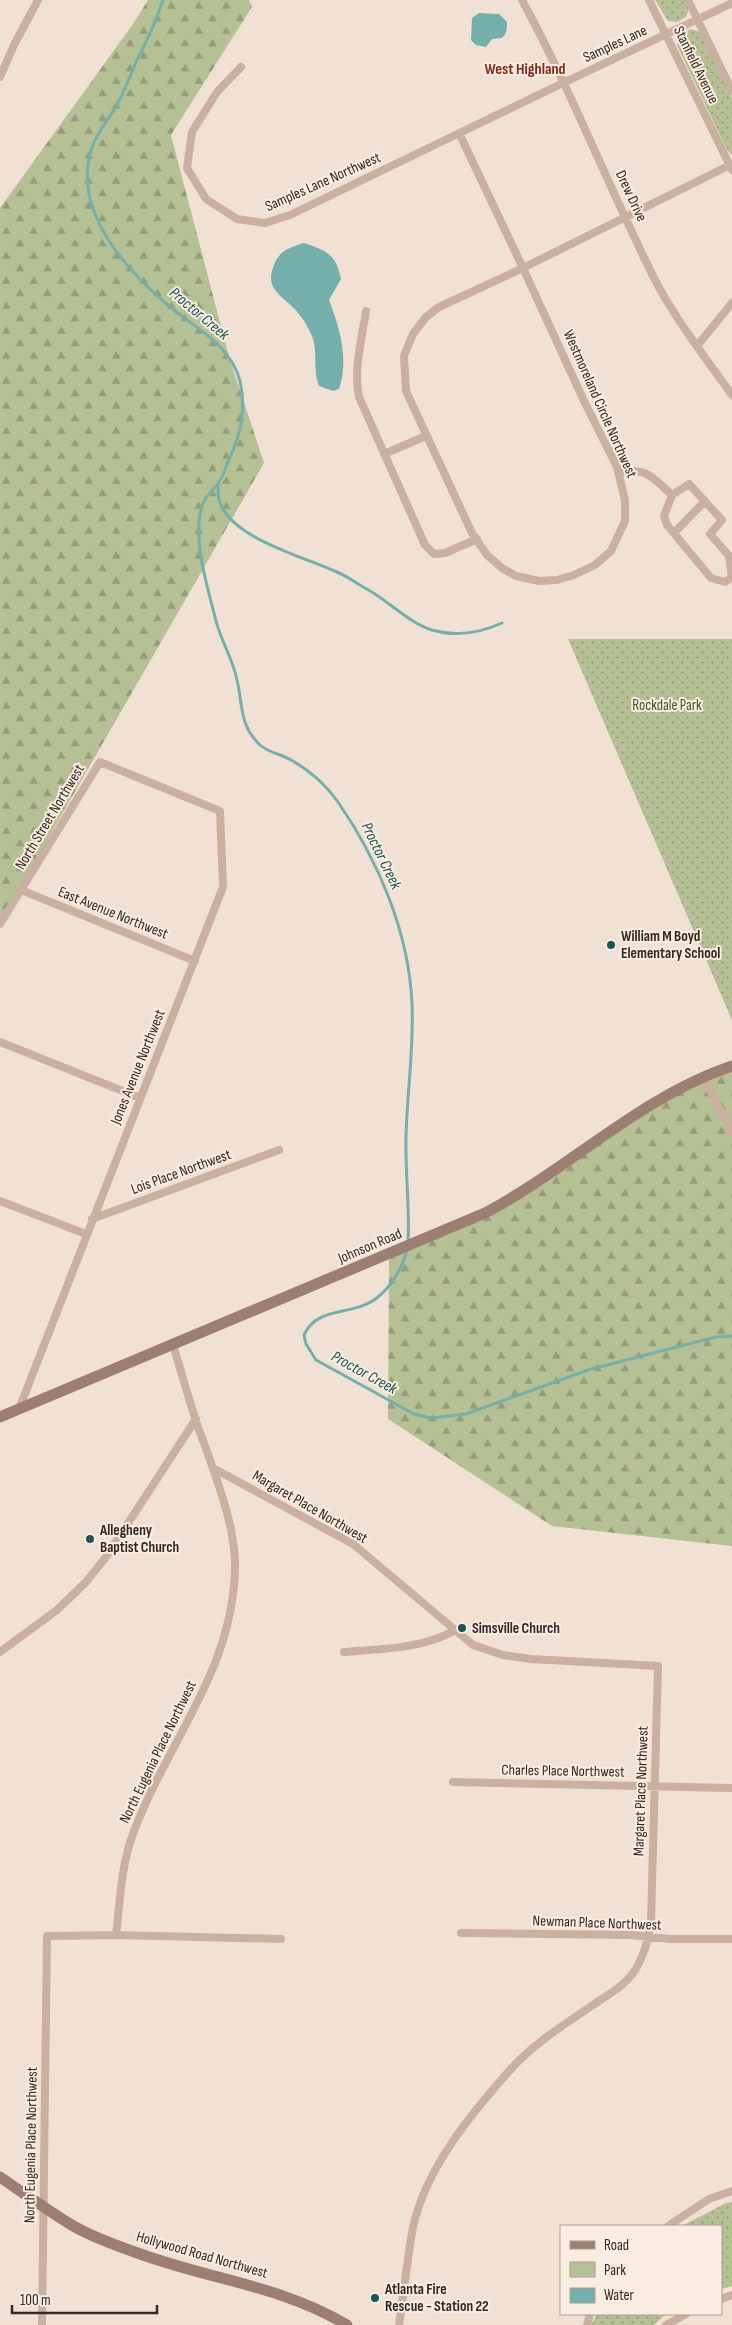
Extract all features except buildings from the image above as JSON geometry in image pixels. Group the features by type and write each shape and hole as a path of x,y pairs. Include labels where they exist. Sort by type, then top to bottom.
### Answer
{"street":[{"path":"0,77 14,45 38,0"},
{"name":"Drew Drive","path":"522,0 655,279 697,346 732,394"},
{"name":"Stanfield Avenue","path":"649,0 731,166"},
{"path":"688,0 732,91"},
{"name":"Samples Lane","path":"563,83 732,3"},
{"name":"Samples Lane Northwest","path":"241,67 216,92 192,132 187,168 206,199 237,219 265,223 290,215 563,83"},
{"path":"459,133 523,268 625,216 731,166"},
{"name":"Westmoreland Circle Northwest","path":"523,268 618,472 625,500 625,521 611,551 595,565 574,575 557,580 539,581 516,576 502,568 487,555 472,533 406,391 404,356 413,334 426,317 439,307 523,268"},
{"path":"697,346 732,303"},
{"path":"366,311 357,387 384,454 425,545 434,554 445,553 477,539"},
{"path":"384,454 426,436"},
{"path":"618,472 638,469 651,476 672,495"},
{"path":"689,484 705,501 722,520 710,534 729,556 732,577 725,582 711,578 666,524 664,516 672,495 689,484"},
{"path":"674,533 705,501"},
{"name":"North Street Northwest","path":"0,924 100,762 139,778"},
{"name":"Jones Avenue Northwest","path":"19,1409 223,887 220,811 139,778"},
{"name":"East Avenue Northwest","path":"21,890 195,961"},
{"path":"0,1042 140,1098"},
{"name":"Johnson Road","path":"0,1417 485,1213 538,1183 640,1110 703,1076 732,1066"},
{"path":"703,1076 732,1133"},
{"name":"Lois Place Northwest","path":"92,1219 279,1150"},
{"path":"0,1201 86,1234"},
{"name":"North Eugenia Place Northwest","path":"42,2325 48,1936 116,1935 123,1879 132,1836 142,1811 208,1683 222,1646 233,1608 235,1565 228,1518 214,1468 196,1419 173,1345"},
{"path":"0,1652 57,1610 86,1582 106,1557 196,1419"},
{"name":"Margaret Place Northwest","path":"214,1468 354,1544 473,1645 503,1655 530,1659 658,1666 652,1922 638,1966 622,1985 548,2036 511,2069 469,2121 440,2163 424,2194 414,2226 399,2325"},
{"path":"344,1652 402,1648 442,1638 456,1630"},
{"name":"Charles Place Northwest","path":"453,1782 732,1788"},
{"name":"Newman Place Northwest","path":"461,1933 732,1939"},
{"path":"116,1935 281,1939"},
{"name":"Hollywood Road Northwest","path":"0,2177 71,2224 132,2251 177,2266 260,2287 296,2299 347,2325"},
{"path":"670,2225 709,2199 732,2191"},
{"path":"666,2325 684,2315"}],"green space":[{"path":"148,0 249,0 252,7 171,135 229,357 264,463 0,922 0,208 133,24"},
{"path":"655,0 686,0 689,9 686,17 677,22 668,21"},
{"path":"691,29 701,32 732,98 732,155 727,150 677,45 680,34"},
{"name":"Rockdale Park","path":"568,639 732,639 732,1020"},
{"path":"732,1066 732,1546 552,1526 388,1419 389,1258 452,1231 619,1122"},
{"path":"732,2202 732,2286 722,2289 722,2225 684,2225 726,2203"},
{"path":"596,2315 665,2315 654,2325 591,2325"}],"water":[{"path":"479,13 499,14 507,22 504,36 492,39 486,47 476,45 471,40 472,18"},
{"path":"304,243 319,248 329,255 336,264 341,279 329,300 340,333 343,355 342,378 339,389 333,391 319,386 316,373 315,346 310,331 294,308 278,294 272,283 273,268 281,254"}],"waterway":[{"name":"Proctor Creek","path":"163,0 152,30 121,97 97,136 91,150 87,180 91,201 98,221 109,241 123,260 153,292 220,347 229,357 240,381 243,403 239,433 222,477 207,497 201,510 199,536 202,566 218,628 235,672 248,730 260,745 267,750 287,758 317,778 338,802 353,824 378,872 398,924 410,977 412,1004 406,1137 408,1243"},
{"path":"218,485 219,500 225,513 251,535 345,576 414,622 432,630 450,633 468,633 502,623"},
{"name":"Proctor Creek","path":"407,1249 395,1278 380,1295 365,1305 326,1315 310,1326 304,1335 306,1344 316,1360 414,1414 431,1418 466,1414 591,1369 716,1337 732,1336"}],"place":[{"name":"William M Boyd Elementary School","path":"611,945"},
{"name":"Allegheny Baptist Church","path":"90,1539"},
{"name":"Simsville Church","path":"462,1628"},
{"name":"Atlanta Fire Rescue - Station 22","path":"375,2298"}],"district":[{"name":"West Highland","path":"525,69"}]}
